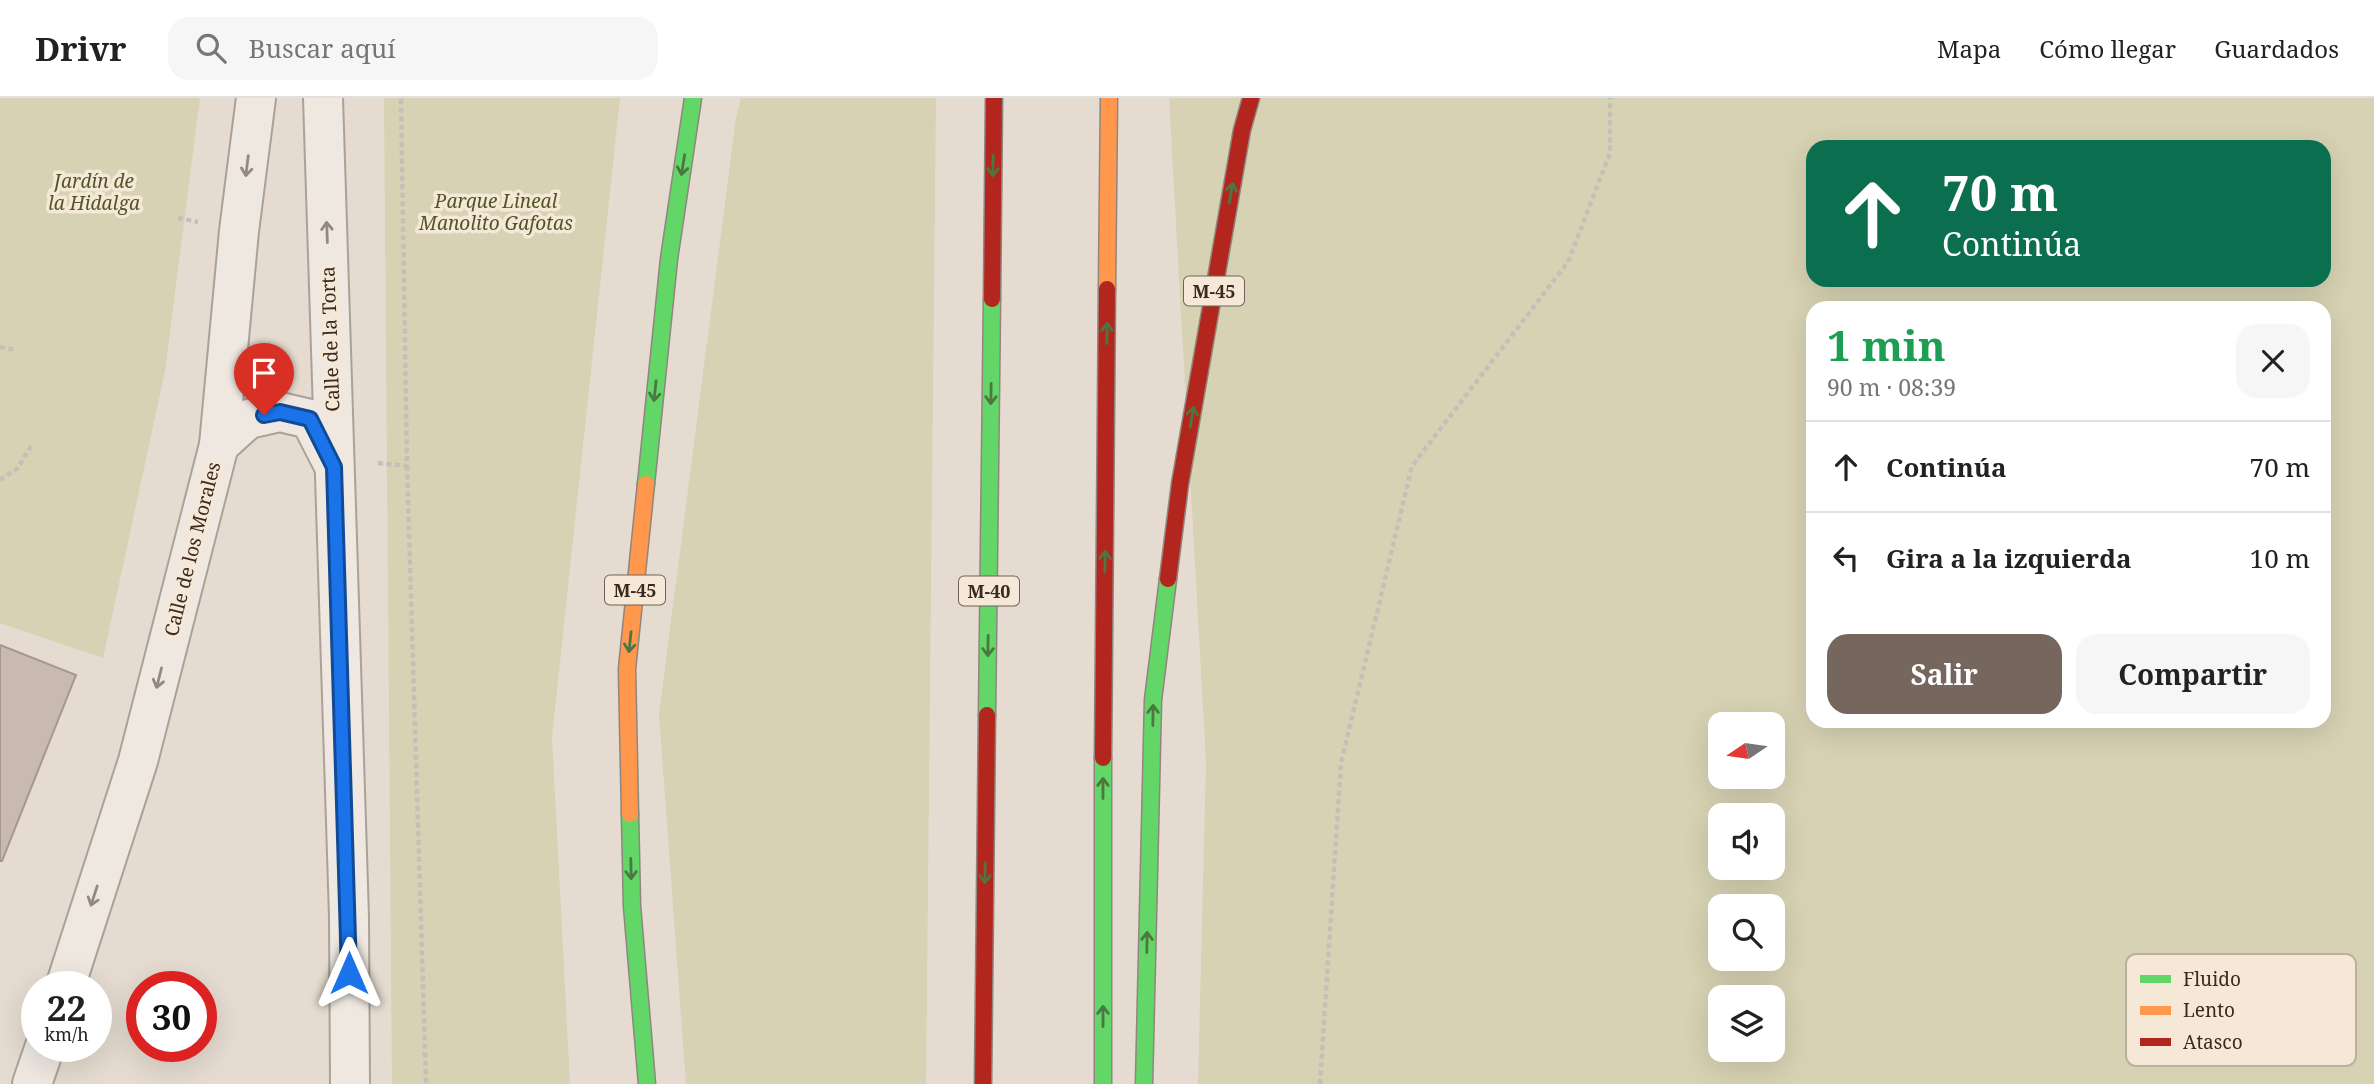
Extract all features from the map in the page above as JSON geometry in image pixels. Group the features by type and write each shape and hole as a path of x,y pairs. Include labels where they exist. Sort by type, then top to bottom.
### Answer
{"highway":[{"name":"M-45","path":"646,1084 632,906 627,669 669,259 693,98"},
{"name":"M-40","path":"983,1084 994,98"},
{"path":"1103,1084 1109,98"},
{"name":"M-45","path":"1144,1084 1153,700 1180,484 1242,130 1251,98"}],"street":[{"name":"Calle de los Morales","path":"70,971 138,761 219,445 239,230 256,98"},
{"name":"Calle de la Torta","path":"323,98 352,465 350,1084"},
{"path":"219,445 248,419 280,412 310,419 352,465"},
{"path":"32,1084 40,1062"}],"path":[{"path":"401,98 407,466 426,1084"},
{"path":"1320,1084 1341,763 1412,466 1568,262 1610,153 1610,98"},
{"path":"0,347 17,351"},
{"path":"0,480 18,468 31,446"},
{"path":"352,465 407,466"}],"green space":[{"name":"Jardín de la Hidalga","path":"0,98 200,98 165,371 103,658 0,623"},
{"name":"Parque Lineal Manolito Gafotas","path":"384,98 620,98 552,737 570,1084 392,1084"},
{"path":"741,98 936,98 926,1084 686,1084 659,714 736,118"},
{"path":"1169,98 2374,98 2374,1084 1198,1084 1206,761"}],"building":[{"path":"0,645 76,675 2,861 0,861"}],"traffic: fast":[{"path":"646,484 669,259 693,98"},
{"path":"987,715 992,299"},
{"path":"1144,1084 1153,700 1168,579"},
{"path":"1103,758 1103,1084"},
{"path":"630,814 632,906 647,1084"}],"traffic: slow":[{"path":"1107,289 1109,98"},
{"path":"630,814 627,669 646,484"}],"traffic: jam":[{"path":"992,299 994,98"},
{"path":"1168,579 1180,484 1242,130 1251,98"},
{"path":"1103,758 1107,289"},
{"path":"983,1084 987,715"}],"route":[{"path":"264,415 280,412 310,419 334,467 349,973"}]}
